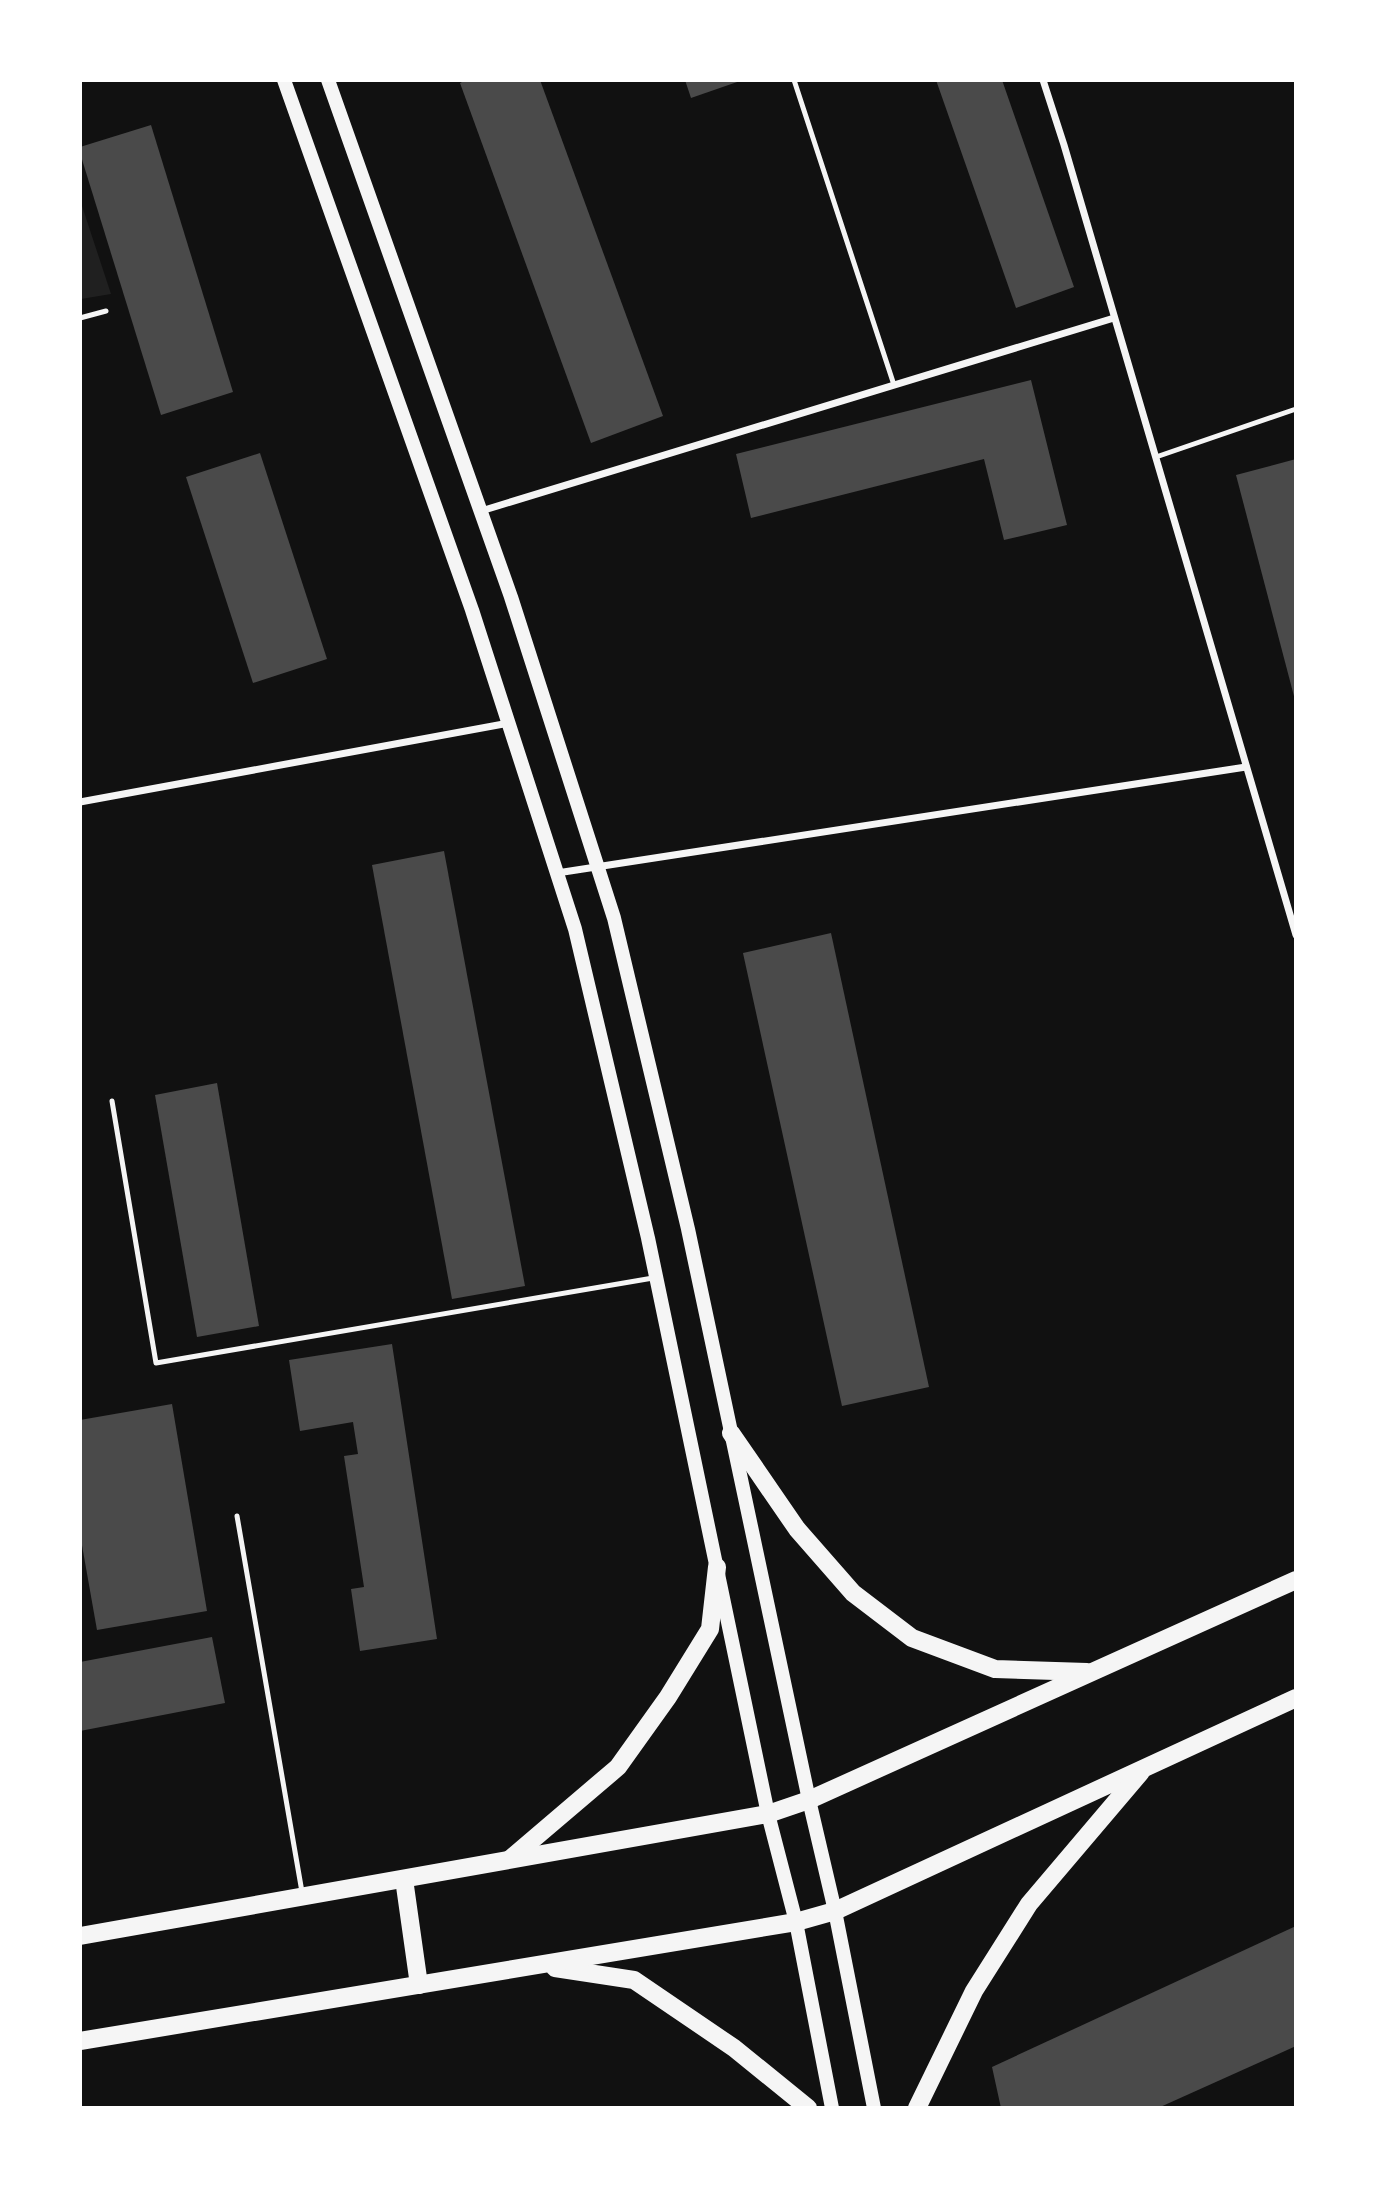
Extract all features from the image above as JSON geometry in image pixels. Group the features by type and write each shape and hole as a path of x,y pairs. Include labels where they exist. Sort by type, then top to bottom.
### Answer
{"main road":[{"path":"284,80 472,610 578,942 657,1278 768,1814 796,1922 832,2108"},
{"path":"328,80 511,597 614,918 688,1229 808,1800 835,1911 874,2108"},
{"path":"731,1433 797,1529 853,1593 912,1638 995,1669 1091,1673"},
{"path":"510,1860 618,1767 668,1697 710,1629 717,1567"},
{"path":"80,1936 768,1814 808,1800 1296,1580"},
{"path":"80,2041 796,1922 835,1911 1296,1698"},
{"path":"917,2108 917,2103 974,1992 1029,1904 1145,1768"},
{"path":"404,1879 419,1985"},
{"path":"538,1965 634,1980 734,2048 808,2108"}],"street":[{"path":"1043,80 1296,935"},
{"path":"481,511 1114,318"},
{"path":"80,802 509,723"},
{"path":"557,873 1246,767"}],"lane":[{"path":"794,80 894,385"},
{"path":"80,318 106,311"},
{"path":"1156,457 1296,409"},
{"path":"112,1101 156,1363 657,1278"},
{"path":"237,1516 303,1897"}],"shaded area":[{"path":"81,203 111,294 81,299"}],"building":[{"path":"466,80 540,80 663,416 591,443 460,83"},
{"path":"685,80 740,80 740,81 691,98"},
{"path":"936,80 1002,80 1074,287 1016,308"},
{"path":"151,125 233,392 161,415 80,153 80,147"},
{"path":"1031,380 1067,525 1004,540 984,459 751,518 736,454"},
{"path":"260,453 327,659 253,683 186,477"},
{"path":"1296,459 1296,700 1295,700 1236,475"},
{"path":"444,851 525,1286 452,1299 372,865"},
{"path":"831,933 929,1387 842,1406 743,953"},
{"path":"217,1083 259,1326 197,1337 155,1095"},
{"path":"392,1344 437,1639 360,1651 351,1589 364,1587 344,1456 358,1454 353,1422 300,1431 289,1360"},
{"path":"172,1404 207,1611 97,1630 80,1534 80,1420"},
{"path":"212,1637 225,1703 80,1731 80,1662"},
{"path":"1296,1926 1296,2046 1158,2108 1001,2108 992,2067"}]}
